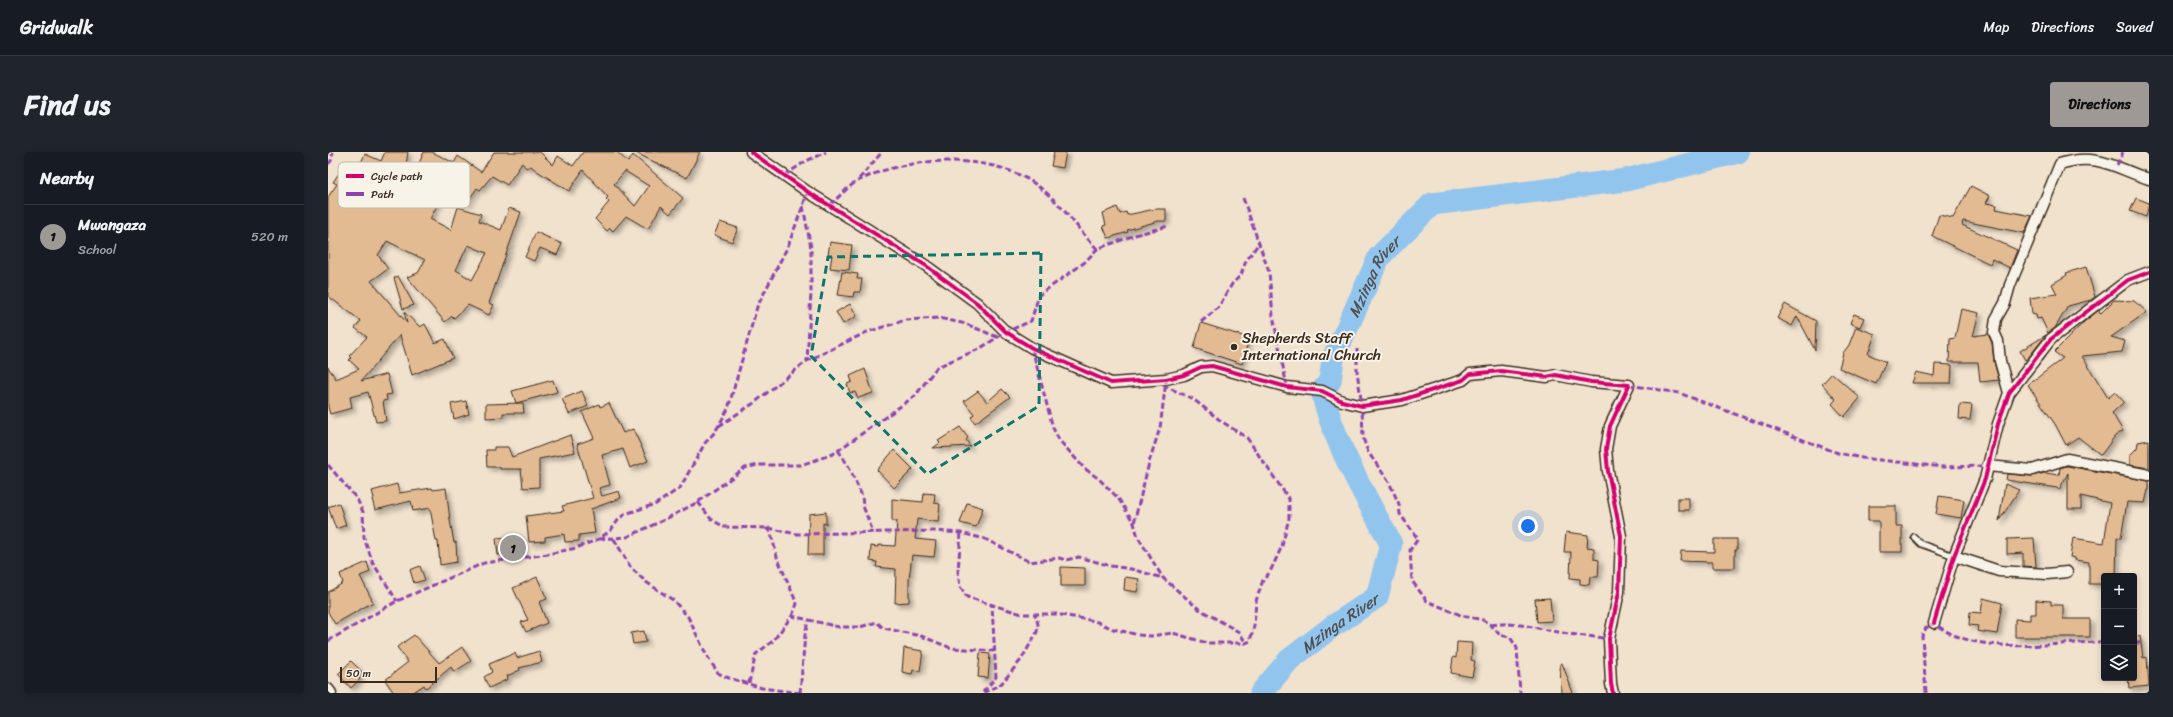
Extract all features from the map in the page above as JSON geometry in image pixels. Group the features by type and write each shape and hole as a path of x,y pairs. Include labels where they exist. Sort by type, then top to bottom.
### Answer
{"street":[{"path":"751,152 808,192 925,265 977,303 1006,332 1032,348 1111,383 1166,379 1184,375 1201,367 1212,366 1287,387 1322,391 1342,401 1362,406 1402,400 1463,380 1470,374 1486,371 1501,370 1547,377 1556,375 1591,382 1629,385 1610,426 1606,448 1608,471 1621,536 1619,592 1609,639 1611,684 1613,693"},
{"path":"2009,393 2000,361 1998,341 1994,332 1996,320 2005,303 2010,285 2060,164 2072,159 2090,157 2117,165 2149,178"},
{"path":"1934,623 1954,556 1985,479 1998,424 2009,393 2051,339 2128,280 2149,272"},
{"path":"1987,466 2032,470 2067,459 2149,475"},
{"path":"1954,556 1999,571 2047,574 2067,572"},
{"path":"328,689 331,693"}],"lane":[{"path":"1914,537 1921,544 1954,556"}],"highlighted area":[{"path":"1041,253 1039,406 927,474 811,356 828,257"}],"building":[{"path":"385,152 408,152 407,162 361,162 365,154 381,161"},
{"path":"424,152 432,152 452,162 419,162"},
{"path":"494,152 540,152 553,165 558,156 573,166 583,152 617,152 628,162 633,155 683,198 670,214 661,206 648,229 626,216 613,231 610,228 607,231 595,219 609,202 606,199 608,197 583,170 569,191 531,166 526,168 522,163 507,185 492,176 480,190 477,188 470,198 470,164 481,172","holes":["625,171 649,186 635,206 614,184"]},
{"path":"634,152 700,152 687,178"},
{"path":"1054,152 1066,152 1063,168 1051,166"},
{"path":"458,156 467,162 455,162"},
{"path":"338,175 338,208 436,208 430,219 451,230 458,208 481,214 479,221 501,230 509,208 521,212 489,303 494,305 489,315 468,305 454,318 452,316 445,322 407,277 418,273 425,260 387,241 378,255 388,269 371,281 407,323 404,312 420,327 425,324 435,343 445,339 453,358 412,375 400,335 361,381 387,374 392,394 386,395 387,400 383,401 386,421 376,422 368,392 350,397 352,408 330,414 328,407 328,367 336,379 359,369 349,360 351,358 349,356 367,337 355,328 361,321 328,296 328,197 337,184 333,182","holes":["468,245 487,253 472,280 456,270"]},
{"path":"1971,186 1990,196 1986,203 1997,205 1996,209 2032,216 2024,233 1963,221 1962,225 2017,250 2010,268 1992,259 1990,264 1932,236 1939,215 1953,218"},
{"path":"2136,198 2149,203 2146,217 2130,211"},
{"path":"1117,207 1120,214 1126,212 1127,215 1155,209 1166,209 1166,221 1158,221 1127,230 1128,232 1108,238 1103,226 1106,225 1103,213"},
{"path":"720,222 738,228 732,242 714,235"},
{"path":"536,232 562,244 557,255 540,248 534,261 525,257"},
{"path":"830,242 852,245 849,270 830,268 832,255 828,255"},
{"path":"2086,267 2095,297 2091,300 2068,306 2055,328 2048,333 2041,318 2037,319 2036,315 2032,314 2030,298 2057,294 2052,284 2067,275 2066,273"},
{"path":"842,272 858,274 857,279 862,279 860,292 854,292 853,297 838,295"},
{"path":"398,276 414,305 403,309 394,278"},
{"path":"2114,300 2134,301 2147,312 2111,337 2125,341 2122,352 2082,356 2108,398 2115,392 2124,402 2112,413 2123,431 2115,436 2101,455 2078,437 2066,445 2055,424 2028,385 2063,358 2054,352 2085,321 2099,310 2100,314"},
{"path":"850,304 857,316 843,324 836,312"},
{"path":"1785,304 1816,321 1815,350 1797,316 1792,326 1777,318"},
{"path":"1961,309 1979,313 1973,336 1988,334 1992,343 1994,362 1999,380 1980,382 1978,362 1949,362 1950,339 1955,338"},
{"path":"1854,314 1864,318 1860,327 1850,323"},
{"path":"1201,323 1249,338 1242,364 1194,348"},
{"path":"1856,327 1875,334 1868,354 1886,362 1876,384 1839,368 1843,353 1849,345"},
{"path":"2046,335 2028,358 2025,360 2020,351"},
{"path":"1935,364 1952,365 1951,383 1912,383 1916,372 1934,376"},
{"path":"865,369 873,393 858,398 855,392 850,393 847,384 852,382 850,376"},
{"path":"1832,373 1860,398 1844,417 1832,404 1836,399 1822,384"},
{"path":"553,380 557,392 516,403 512,391"},
{"path":"1002,389 1010,397 975,423 971,417 974,414 964,401 978,391 987,402"},
{"path":"582,391 588,406 569,414 562,399"},
{"path":"466,401 469,414 454,419 451,404"},
{"path":"523,403 524,413 503,413 503,417 486,418 486,404"},
{"path":"609,403 623,433 633,429 648,461 630,468 623,449 602,455 610,485 599,488 602,496 619,491 621,498 591,509 595,533 579,535 579,541 565,542 564,534 545,537 545,541 529,542 526,516 564,511 562,506 593,498 577,444 594,438 582,412 599,404 600,407"},
{"path":"1960,404 1972,405 1970,420 1959,419"},
{"path":"960,427 968,438 966,440 970,446 933,448 940,443 938,441"},
{"path":"570,435 575,452 539,459 539,487 523,488 521,469 500,469 500,467 487,467 486,450 494,450 494,447 508,447 512,457"},
{"path":"2149,440 2149,468 2130,465 2130,455 2137,448 2138,442"},
{"path":"894,450 913,469 894,488 877,470"},
{"path":"2067,466 2149,481 2149,490 2145,503 2127,502 2121,538 2117,537 2116,573 2101,573 2101,584 2089,584 2089,562 2075,560 2075,558 2070,557 2073,538 2104,543 2110,503 2081,496 2081,509 2068,509 2068,473 2059,490 2057,488 2006,480 2007,474 2031,476 2045,473 2059,475 2060,468"},
{"path":"397,484 399,493 432,488 433,490 446,488 454,543 456,542 457,562 440,565 438,541 436,541 430,508 413,511 411,501 375,510 372,499 374,498 372,491"},
{"path":"2005,484 2019,490 1999,521"},
{"path":"924,493 935,494 934,503 940,504 938,522 917,519 915,539 936,541 934,557 912,555 909,579 909,602 895,603 896,569 876,567 877,562 870,561 871,546 895,546 897,521 892,521 892,499 923,502"},
{"path":"1939,496 1964,500 1961,518 1936,514"},
{"path":"1678,498 1689,498 1689,510 1678,510"},
{"path":"339,503 346,525 336,529 328,507"},
{"path":"967,503 983,508 976,527 960,523"},
{"path":"1868,506 1896,506 1896,526 1902,526 1902,552 1879,552 1879,521 1868,521"},
{"path":"826,512 826,524 823,523 823,555 808,555 809,514"},
{"path":"1566,532 1588,535 1587,547 1594,548 1594,559 1599,560 1598,577 1590,577 1589,585 1580,584 1580,579 1570,578 1571,552 1564,552"},
{"path":"520,536 520,553 498,555 496,538"},
{"path":"2034,538 2036,567 2023,566 2023,553 2007,554 2007,539"},
{"path":"1714,539 1737,539 1737,550 1735,550 1735,568 1712,568 1712,562 1680,561 1681,551 1714,552"},
{"path":"367,562 370,572 360,576 373,602 335,624 328,612 328,592 343,583 340,574"},
{"path":"420,566 425,580 414,583 410,570"},
{"path":"1061,567 1085,568 1085,586 1061,586"},
{"path":"537,577 547,599 539,602 547,623 526,632 521,622 528,620 513,588"},
{"path":"1125,577 1139,579 1137,592 1124,590"},
{"path":"1550,598 1552,621 1537,622 1535,599"},
{"path":"1983,598 2002,603 1997,634 1977,631 1978,626 1969,625 1970,612 1981,613"},
{"path":"2036,600 2051,601 2051,605 2063,605 2063,619 2090,619 2090,637 2015,637 2015,619 2030,620 2030,614 2036,614"},
{"path":"644,631 646,642 633,644 631,633"},
{"path":"414,635 439,663 462,647 471,661 454,672 451,667 426,688 424,685 412,693 394,693 385,680 408,662 397,647"},
{"path":"2137,636 2140,636 2143,658 2147,657 2149,686 2129,688 2128,681 2137,681"},
{"path":"1457,642 1472,643 1471,660 1475,661 1472,677 1451,673 1453,657 1456,658"},
{"path":"904,648 923,651 920,671 913,670 912,674 902,672"},
{"path":"539,651 542,662 519,668 520,670 507,676 508,679 489,688 484,677 492,672 489,664 515,653 517,658"},
{"path":"980,653 990,654 988,678 978,677"},
{"path":"351,661 363,673 358,677 360,679 351,688 338,674"},
{"path":"1562,663 1573,693 1561,693 1560,664"}],"waterway":[{"name":"Mzinga River","path":"1261,693 1289,660 1333,626 1377,597 1391,544 1342,450 1327,410 1322,391 1330,381 1333,359 1379,257 1432,204 1626,180 1738,152"}],"marked path":[{"path":"328,164 331,161 333,152"},
{"path":"785,175 806,161 826,152"},
{"path":"859,179 882,152"},
{"path":"2117,165 2123,152"},
{"path":"830,205 856,182 879,172 925,162 973,162 995,166 1017,174 1035,184 1060,206 1097,249"},
{"path":"328,641 397,601 484,563 548,554 576,548 599,539 611,530 619,519 625,514 656,504 680,488 705,443 715,432 728,409 757,307 788,246 808,192"},
{"path":"1243,198 1269,272 1273,316 1287,387"},
{"path":"803,206 811,248 811,293 807,361"},
{"path":"599,539 627,537 664,520 698,502 745,468 758,465 801,465 833,454 915,396 937,367 979,349 1006,332 1031,321 1039,295 1085,262 1097,249 1135,235 1168,226"},
{"path":"1201,322 1218,308 1232,284 1241,275 1246,261 1259,243"},
{"path":"719,426 754,403 807,361 867,332 906,320 939,318 966,324 997,337"},
{"path":"1032,348 1053,428 1059,440 1084,468 1099,479 1118,498 1134,523 1138,537 1163,578 1199,609 1239,632 1246,643"},
{"path":"1357,349 1357,371 1362,406 1363,438 1368,452 1389,482 1399,504 1400,514 1418,539 1410,550 1412,581 1427,601 1463,616 1483,620 1491,625 1500,635 1510,637 1517,648 1520,693"},
{"path":"1134,523 1150,459 1160,428 1166,381"},
{"path":"1629,385 1679,393 1838,453 1862,458 1943,467 1987,466"},
{"path":"961,533 958,571 960,587 967,597 1022,614 1056,614 1073,617 1095,621 1113,629 1139,635 1151,636 1173,633 1207,643 1246,643 1250,641 1254,626 1256,601 1263,580 1270,572 1282,546 1289,518 1289,499 1247,438 1221,421 1193,399 1165,386"},
{"path":"838,450 849,467 862,496 863,506 873,532"},
{"path":"328,465 357,499 363,512 364,538 373,563 397,601"},
{"path":"698,502 711,519 724,527 768,528 797,534 934,531 961,533 985,539 1030,562 1059,558 1066,560 1079,557 1163,578"},
{"path":"766,528 771,533 777,557 797,604 792,616"},
{"path":"614,539 631,568 646,582 673,600 688,617 707,656 718,673 726,677 762,688 800,693"},
{"path":"983,692 996,677 992,605"},
{"path":"983,693 1001,684 1021,660 1037,632 1038,624 1035,613"},
{"path":"749,683 756,654 773,641 792,616 839,627 860,627 877,622 883,628 921,636 951,648 994,651"},
{"path":"800,693 805,635 808,621"},
{"path":"1926,693 1922,636 1926,628 1934,623 1952,634 1971,641 1993,644 2016,646 2101,642"},
{"path":"1491,625 1509,624 1527,626 1569,634 1609,639"}],"cycle path":[{"path":"751,152 808,192 925,265 977,303 1006,332 1032,348 1111,383 1166,379 1184,375 1201,367 1212,366 1287,387 1322,391 1342,401 1362,406 1402,400 1463,380 1470,374 1501,371 1547,377 1556,375 1591,382 1629,385 1610,426 1606,449 1608,471 1621,536 1619,592 1609,639 1611,684 1613,693"},
{"path":"1934,623 1954,556 1985,479 1998,424 2009,393 2051,339 2128,280 2149,272"}],"place":[{"name":"Shepherds Staff International Church","path":"1234,347"},
{"name":"Mwangaza","path":"513,548"}]}
